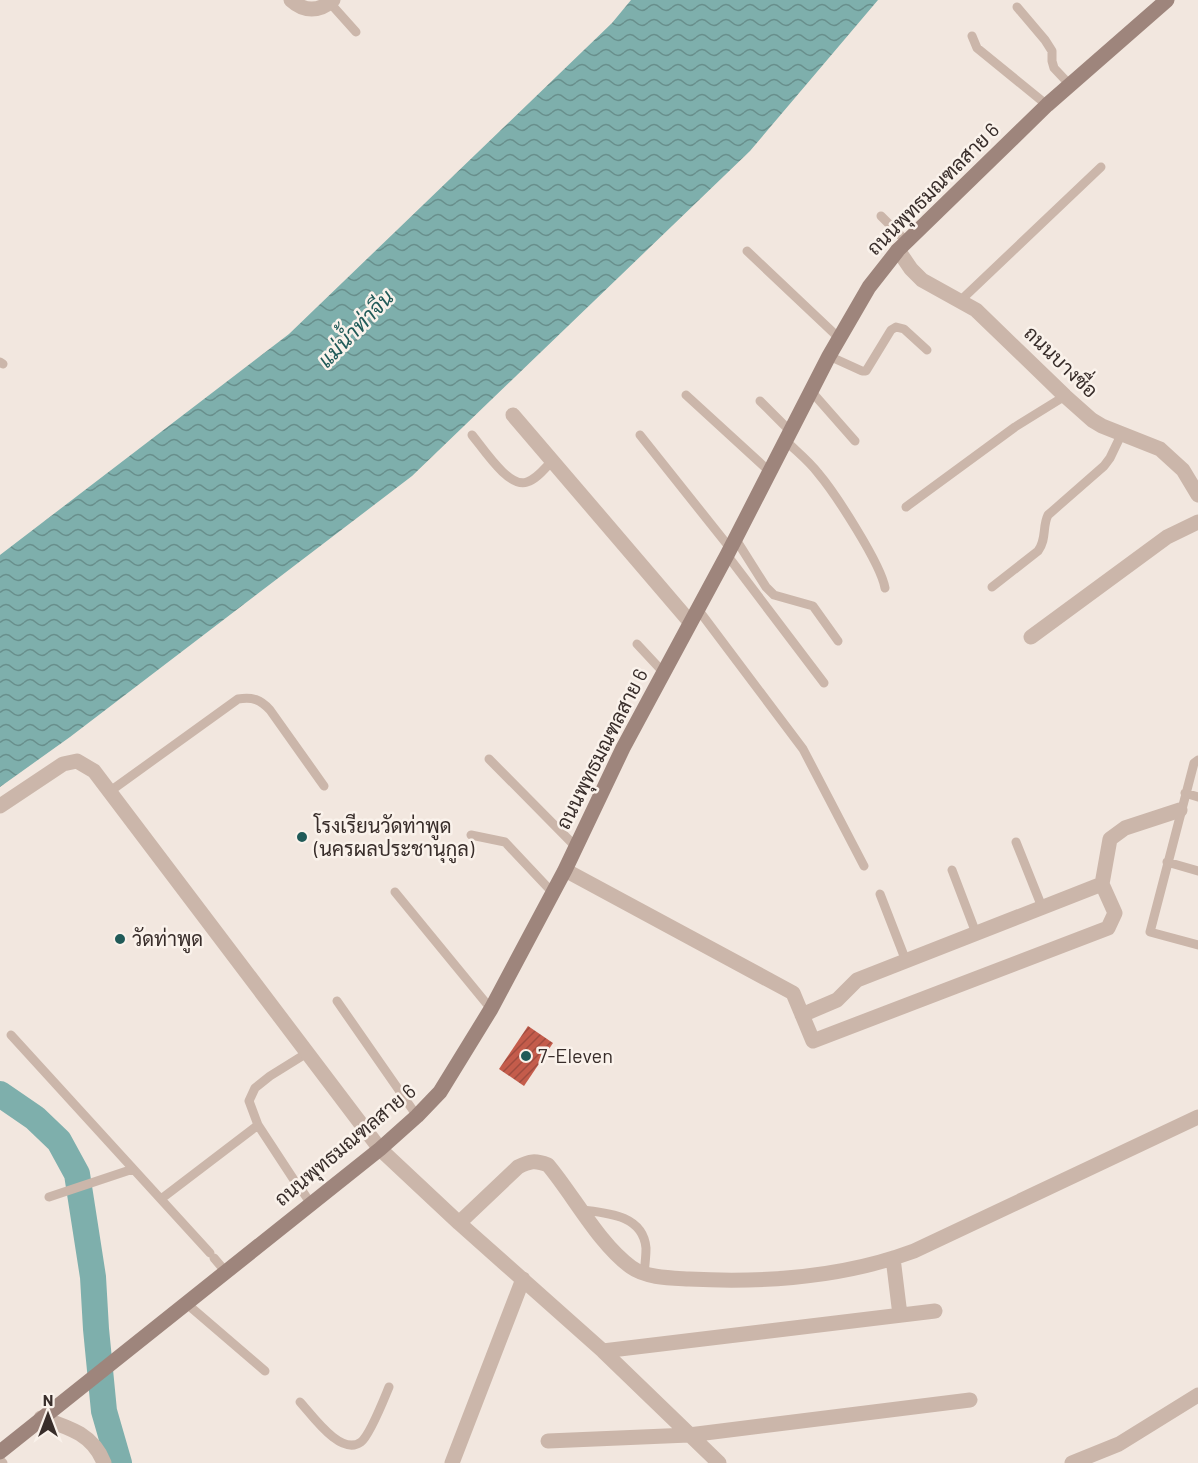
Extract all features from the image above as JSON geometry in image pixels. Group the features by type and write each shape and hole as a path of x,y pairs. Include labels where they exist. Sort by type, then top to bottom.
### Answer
{"main road":[{"name":"ถนนพุทธมณฑลสาย 6","path":"0,1452 380,1149 440,1092 491,1009 553,893 623,748 731,547 829,356 868,287 902,246 1047,105 1167,0"}],"street":[{"path":"291,0 299,7 307,9 323,8 331,1"},
{"name":"ถนนบางซื่อ","path":"902,246 911,269 922,280 976,310 1092,420 1160,449 1183,470 1198,495"},
{"path":"513,415 690,622"},
{"path":"1031,637 1167,537 1198,522"},
{"path":"0,806 63,764 76,761 94,771 380,1149 459,1223 603,1351 719,1463"},
{"path":"565,870 793,993 813,1041 1108,928 1115,913 1102,884 1110,839 1125,828 1180,810"},
{"path":"802,1015 837,1000 857,980 1102,884"},
{"path":"459,1223 518,1167 530,1161 537,1161 548,1165 611,1249 633,1269 644,1273 674,1278 776,1280 842,1271 893,1258 950,1234 1198,1117"},
{"path":"893,1258 900,1315"},
{"path":"453,1463 523,1279"},
{"path":"603,1351 935,1311"},
{"path":"1072,1463 1119,1444 1198,1395"},
{"path":"548,1441 689,1435 970,1400"},
{"path":"41,1418 75,1430 91,1440 104,1463"}],"lane":[{"path":"331,1 356,32"},
{"path":"1017,8 1045,40 1052,51 1054,68 1070,85"},
{"path":"972,36 977,48 1047,105"},
{"path":"960,302 1101,167"},
{"path":"881,216 902,246"},
{"path":"747,251 839,338"},
{"path":"829,356 866,371 891,330 896,327 904,329 927,350"},
{"path":"811,391 855,441"},
{"path":"686,394 769,471"},
{"path":"906,507 1015,426 1065,396"},
{"path":"760,401 830,489 880,572 885,588"},
{"path":"992,587 1038,551 1044,543 1045,522 1048,515 1104,466 1122,434"},
{"path":"472,435 506,476 518,483 524,484 531,481 552,461"},
{"path":"640,435 766,587 774,595 813,606 838,641"},
{"path":"731,547 824,683"},
{"path":"697,608 803,749 864,866"},
{"path":"637,644 664,673"},
{"path":"109,792 238,699 253,697 263,702 270,710 324,786"},
{"path":"489,759 576,847"},
{"path":"1198,760 1194,764 1180,810 1150,932 1198,945"},
{"path":"1185,793 1198,797"},
{"path":"471,835 505,843 553,893"},
{"path":"1016,842 1042,907"},
{"path":"1167,862 1198,871"},
{"path":"952,870 976,933"},
{"path":"395,892 491,1009"},
{"path":"880,894 906,961"},
{"path":"337,1001 417,1116"},
{"path":"11,1035 225,1271"},
{"path":"307,1053 255,1088 249,1101 258,1125 310,1204"},
{"path":"160,1199 258,1125"},
{"path":"50,1197 134,1169"},
{"path":"582,1210 616,1215 630,1221 642,1233 646,1248 644,1273"},
{"path":"187,1304 266,1371"},
{"path":"300,1402 334,1438 347,1445 360,1443 367,1435 389,1387"}],"water":[{"name":"แม่น้ำท่าจีน","path":"631,0 878,0 750,151 412,476 70,737 0,787 0,555 289,334 612,23"}],"building":[{"name":"7-Eleven","path":"528,1026 553,1043 524,1086 499,1069"}],"waterway":[{"path":"0,1094 35,1118 59,1141 77,1174 93,1277 104,1411 119,1463"}],"place":[{"name":"โรงเรียนวัดท่าพูด (นครผลประชานุกูล)","path":"302,837"},
{"name":"วัดท่าพูด","path":"120,939"},
{"name":"7-Eleven","path":"526,1056"}]}
